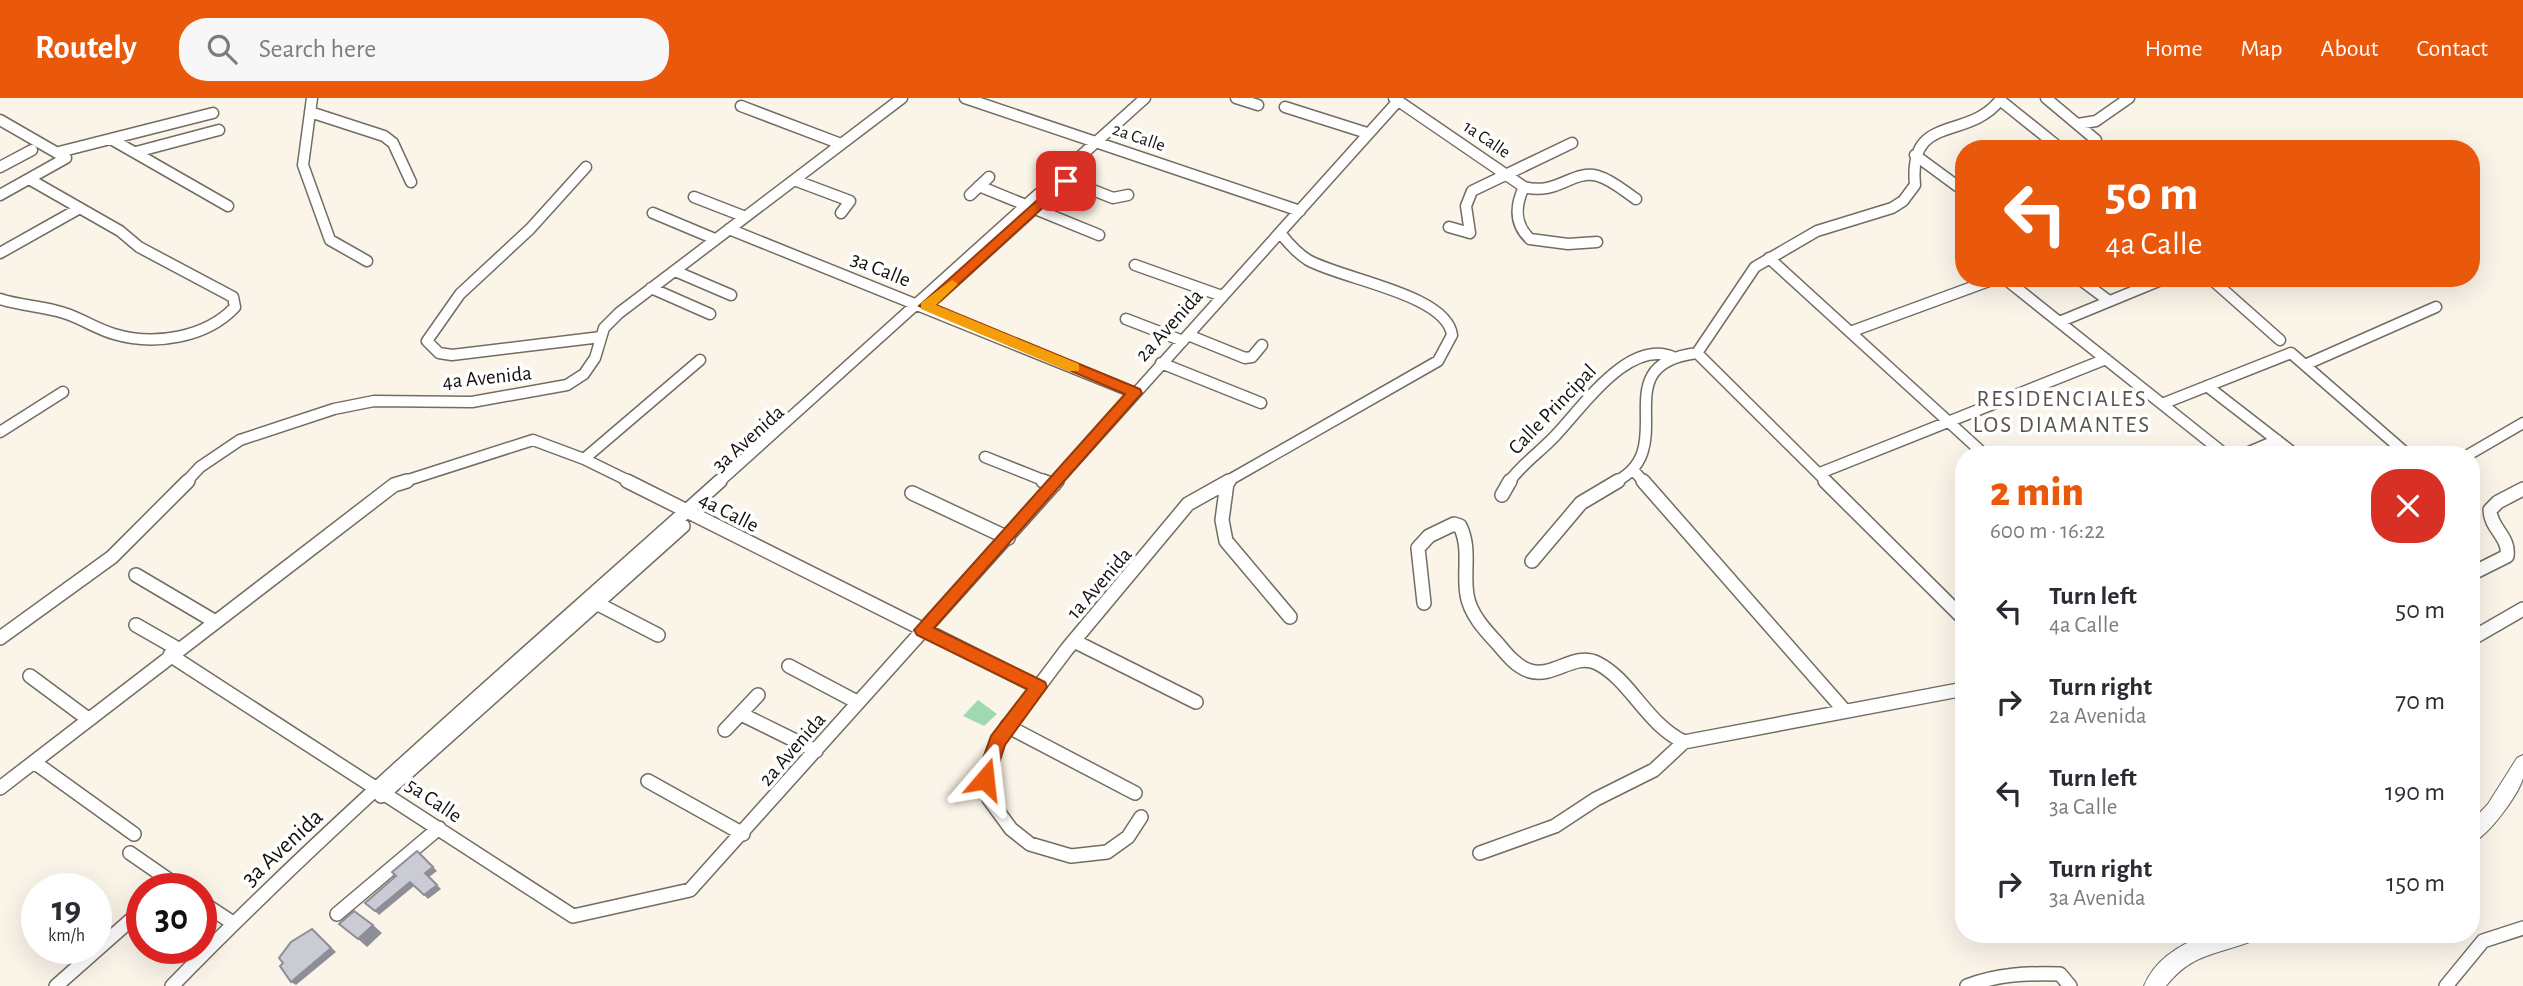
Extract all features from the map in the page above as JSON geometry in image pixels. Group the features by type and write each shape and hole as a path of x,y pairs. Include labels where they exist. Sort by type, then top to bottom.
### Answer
{"street":[{"path":"313,98 303,165 330,240 367,261"},
{"name":"4a Avenida","path":"0,638 112,557 158,514 200,467 240,440 334,409 374,401 472,402 567,385 584,374 611,320 743,216 902,98"},
{"name":"2a Calle","path":"965,98 1300,211"},
{"name":"3a Avenida","path":"383,791 984,250 1145,98"},
{"name":"3a Avenida","path":"1101,142 1157,98"},
{"path":"1236,98 1258,105"},
{"path":"2046,98 2096,140"},
{"path":"2078,124 2096,121 2129,98"},
{"name":"2a Avenida","path":"690,890 743,834 857,702 1008,538 1161,363 1281,234 1396,99"},
{"name":"1a Calle","path":"1396,99 1524,187"},
{"path":"1532,561 1588,497 1635,472 1648,443 1646,385 1654,370 1675,358 1697,352 1749,273 1769,258 1817,231 1903,201 1915,185 1915,155 1925,140 1982,119 2000,99 2050,140"},
{"path":"741,106 841,145"},
{"path":"1285,107 1367,133"},
{"path":"310,112 384,136 393,143 411,182"},
{"path":"59,152 213,113"},
{"path":"0,120 65,156 0,195"},
{"path":"136,152 219,130"},
{"path":"111,139 228,206"},
{"path":"1449,227 1470,233 1465,211 1468,197 1572,143"},
{"path":"0,167 32,150"},
{"path":"1915,155 1955,184"},
{"path":"586,167 539,219 460,294 427,341 439,353 452,355 601,337"},
{"path":"1597,242 1568,244 1530,239 1520,228 1518,218 1517,206 1524,187 1549,190 1582,176 1593,175 1636,199"},
{"path":"970,195 989,177"},
{"path":"1062,178 1113,198 1128,195"},
{"path":"0,299 19,306 60,312 119,335 146,337 206,329 224,319 235,307 233,297 147,252 80,208 29,179"},
{"path":"794,180 850,201 851,204 841,213"},
{"path":"979,186 1099,235"},
{"path":"694,197 743,216"},
{"path":"0,253 80,208"},
{"path":"653,213 715,239"},
{"name":"3a Calle","path":"729,229 1135,393"},
{"name":"1a Avenida","path":"1141,817 1116,848 1098,853 1057,854 1021,838 995,809 986,789 987,767 1007,726 1188,504 1438,361 1449,349 1453,335 1451,326 1441,314 1425,304 1310,261 1296,251 1281,234"},
{"path":"1769,258 1975,446"},
{"path":"1135,265 1222,296"},
{"path":"675,271 731,295"},
{"path":"1850,332 1972,287"},
{"path":"2015,287 2216,446"},
{"path":"2090,287 2109,302"},
{"path":"2059,322 2145,287"},
{"path":"2220,287 2280,340"},
{"path":"651,288 710,314"},
{"path":"2306,365 2436,307"},
{"path":"1126,319 1245,359 1252,357 1262,345"},
{"name":"Calle Principal","path":"1502,495 1511,479 1610,376 1653,353 1665,350 1675,358"},
{"path":"1697,352 1955,610"},
{"path":"2162,404 2289,354 2306,365 2398,446"},
{"path":"1820,472 2106,359"},
{"path":"584,459 700,360"},
{"path":"1161,363 1261,402"},
{"path":"2207,386 2285,446"},
{"path":"0,432 63,393"},
{"path":"2480,448 2523,423"},
{"name":"4a Calle","path":"214,621 394,485 527,440 542,440 1038,687"},
{"path":"2263,446 2277,440"},
{"path":"985,457 1054,485"},
{"path":"1635,472 1844,710"},
{"path":"1227,483 1222,529 1226,543 1278,598 1290,617"},
{"path":"2480,570 2503,559 2508,553 2507,544 2490,522 2490,510 2498,502 2523,489"},
{"path":"912,493 1008,538"},
{"name":"3a Avenida","path":"172,986 233,923 364,802 383,791 598,604 690,514"},
{"path":"1424,603 1418,548 1428,537 1444,528 1454,524 1460,526 1465,541 1467,596 1474,614 1519,668 1534,674 1546,673 1585,659 1592,661 1624,687 1665,734 1684,742 1955,691"},
{"path":"0,788 214,621 136,575"},
{"path":"598,604 658,635"},
{"path":"2480,634 2519,615"},
{"name":"5a Calle","path":"136,625 573,916 690,890"},
{"path":"1074,641 1196,702"},
{"path":"789,666 857,702"},
{"path":"30,676 88,719"},
{"path":"725,730 758,695"},
{"path":"741,714 816,751"},
{"path":"1007,726 1135,793"},
{"path":"1480,853 1527,839 1565,820 1595,800 1633,784 1650,771 1665,765 1684,742"},
{"path":"34,762 134,834"},
{"path":"2480,825 2518,783 2523,763"},
{"path":"648,781 743,834"},
{"path":"337,914 439,828"},
{"path":"131,853 156,873"},
{"path":"217,912 233,923"},
{"path":"56,986 126,924"},
{"path":"2480,942 2494,934 2523,928"},
{"path":"2154,986 2167,968 2188,950 2213,943"},
{"path":"2446,986 2478,943"},
{"path":"1980,984 2016,974 2060,974 2070,986"}],"green space":[{"path":"978,700 997,714 984,726 963,716"}],"building":[{"path":"417,851 433,867 425,873 437,885 424,895 410,882 375,911 365,903 396,876 392,872"},
{"path":"354,911 373,925 358,939 339,924"},
{"path":"312,929 331,948 291,982 280,966 283,963 279,958 291,942"}],"slow traffic":[{"path":"952,284 926,306 1073,368"}],"district":[{"name":"RESIDENCIALES LOS DIAMANTES","path":"2062,411"}],"route":[{"path":"985,779 997,741 1038,687 923,630 1135,393 926,306 1066,181"}]}
